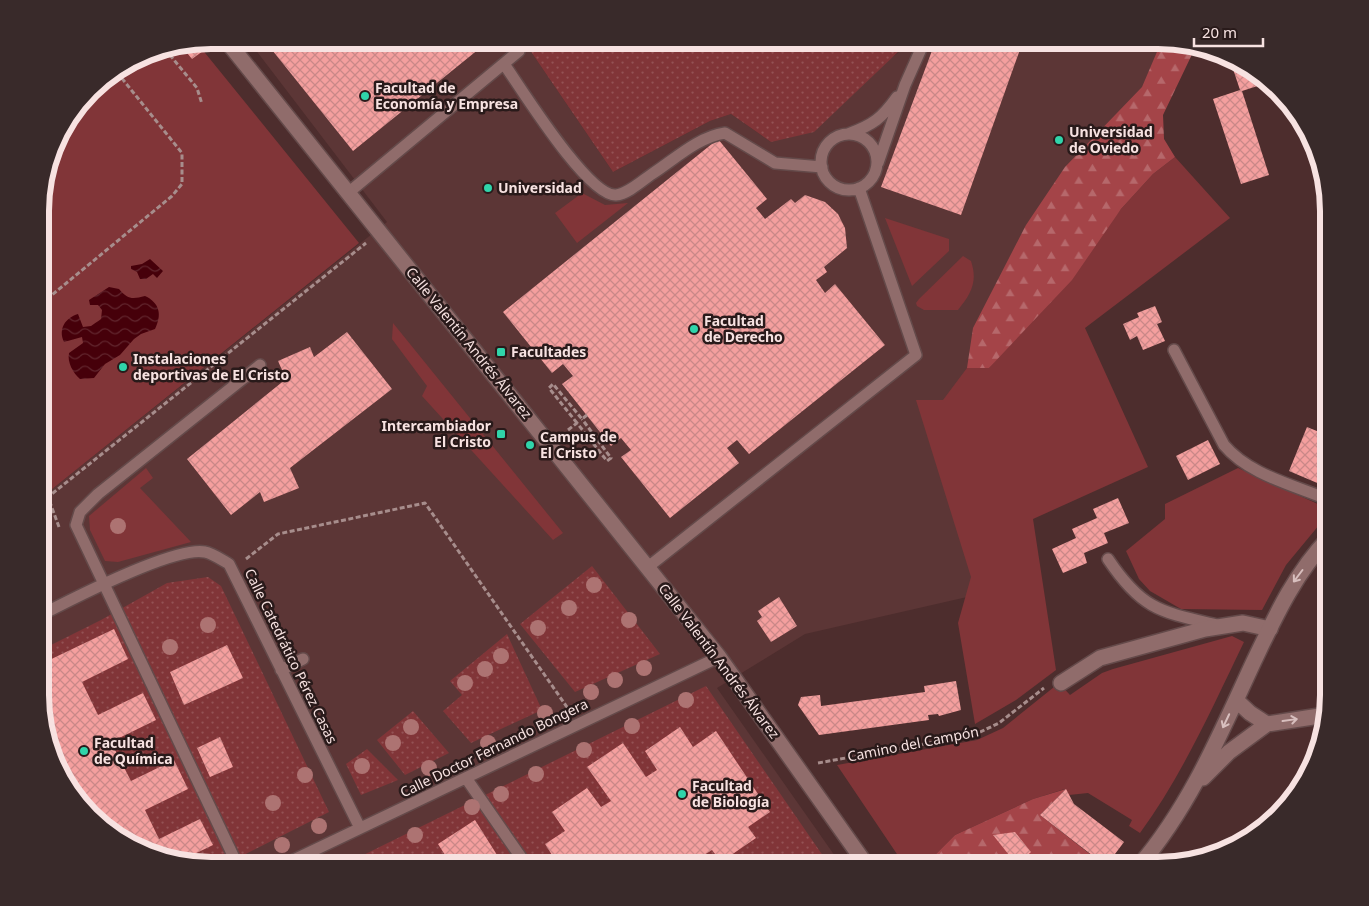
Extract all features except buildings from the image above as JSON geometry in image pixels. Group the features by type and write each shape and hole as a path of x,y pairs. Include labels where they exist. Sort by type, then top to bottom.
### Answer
{"street":[{"name":"Calle Valentín Andrés Álvarez","path":"233,49 719,656 861,857"},
{"path":"1146,857 1164,836 1195,786 1294,582 1320,549"},
{"path":"1061,683 1100,658 1206,629 1243,623 1270,629"},
{"path":"1236,700 1250,713 1267,724"},
{"path":"1195,786 1229,752 1267,724 1319,716"}],"lane":[{"path":"905,85 884,115 869,127 831,141 825,148 822,167 830,183 846,190 859,188 871,181 905,85 921,49"},
{"path":"348,192 519,51"},
{"path":"504,64 564,150 589,180 602,191 616,195 630,189 697,143 714,135 725,133 775,163 822,167"},
{"path":"846,135 858,136 866,140 873,147 877,165"},
{"path":"648,567 916,355 859,188"},
{"path":"1174,350 1224,445 1233,456 1247,466 1320,496"},
{"path":"234,857 76,525 80,512 98,494 260,366"},
{"name":"Calle Catedrático Pérez Casas","path":"49,611 103,584 179,554 205,552 229,564 360,828"},
{"path":"1108,559 1123,582 1140,599 1164,612 1223,626"},
{"name":"Calle Doctor Fernando Bongera","path":"300,857 719,656"},
{"path":"281,670 303,659"},
{"path":"466,778 521,857"}],"path":[{"path":"169,54 197,88 202,104"},
{"path":"49,297 172,196 182,184 182,153 120,76"},
{"path":"49,495 380,232"},
{"path":"553,384 611,458 607,461 577,423 549,388 553,384"},
{"path":"582,419 587,415"},
{"path":"568,430 577,423"},
{"path":"232,571 278,534 426,503 578,724"},
{"name":"Camino del Campón","path":"797,766 974,735 999,723 1056,680 1061,683"}],"shaded area":[{"name":"Instalaciones deportivas de El Cristo","path":"202,49 359,243 49,492 50,189 57,158 70,130 89,104 112,82 130,70 158,57"},
{"name":"Campus de El Cristo","path":"255,49 529,49 613,172 710,121 731,114 771,142 898,53 900,49 1159,49 1184,51 1041,271 989,592 805,634 717,688 836,857 189,856 158,849 139,841 112,824 82,794 65,767 57,748 50,717 49,492 387,222"},
{"path":"529,49 900,49 814,132 771,142 731,114 710,121 613,172"},
{"path":"1175,157 1230,218 1085,328 1148,467 1033,519 1056,670 1016,700 975,724 958,623 971,577 916,400 943,400 967,368 989,368 1121,209 1153,174"},
{"path":"582,193 605,205 628,203 577,243 555,213"},
{"path":"885,218 949,239 949,251 912,286"},
{"path":"963,256 971,261 974,275 970,293 958,310 924,310 917,306 916,303 919,299"},
{"path":"393,323 563,533 553,540 422,396 427,386 392,339"},
{"path":"146,468 153,478 140,488 191,542 118,562 105,561 90,530 89,516"},
{"path":"1238,468 1320,505 1320,524 1286,565 1262,610 1181,609 1150,591 1139,579 1126,551 1165,519 1165,504"},
{"path":"592,566 660,654 575,692 520,624"},
{"path":"208,577 221,586 329,812 240,857 189,856 158,849 139,841 112,824 96,810 76,785 65,767 57,748 50,717 49,646 101,620 167,583"},
{"path":"507,634 542,710 471,743 443,711 462,695 450,681"},
{"path":"1232,636 1244,642 1170,788 1140,833 1129,826 1132,820 1088,793 1069,795 1065,789 1033,799 955,835 933,857 899,857 837,765 977,740 1003,728 1059,683 1070,695 1102,673"},
{"path":"706,686 824,857 359,857"},
{"path":"413,711 449,753 405,775 377,740"},
{"path":"367,749 398,780 361,795 346,764"}],"green space":[{"path":"1158,49 1193,53 1163,115 1164,139 1175,157 1153,174 1121,209 1072,280 989,368 967,368 973,328 1026,225 1065,167 1142,87"},
{"path":"1066,789 1040,815 1094,857 933,857 955,835 1033,799"}],"water":[{"path":"150,259 163,271 157,278 153,274 146,279 140,279 137,272 131,269 131,266 142,264"},
{"path":"109,287 119,289 131,298 145,296 154,302 159,314 157,324 155,329 141,334 134,339 120,355 105,364 94,378 80,379 71,367 69,353 83,343 82,337 64,342 62,328 69,318 78,314 83,327 91,326 101,319 102,310 98,305 90,305 89,300"}],"place":[{"name":"Facultad de Economía y Empresa","path":"365,96"},
{"name":"Universidad de Oviedo","path":"1059,140"},
{"name":"Universidad","path":"488,188"},
{"name":"Facultad de Derecho","path":"694,329"},
{"name":"Facultades","path":"501,352"},
{"name":"Instalaciones deportivas de El Cristo","path":"123,367"},
{"name":"Intercambiador El Cristo","path":"501,434"},
{"name":"Campus de El Cristo","path":"530,445"},
{"name":"Facultad de Química","path":"84,751"},
{"name":"Facultad de Biología","path":"682,794"}]}
